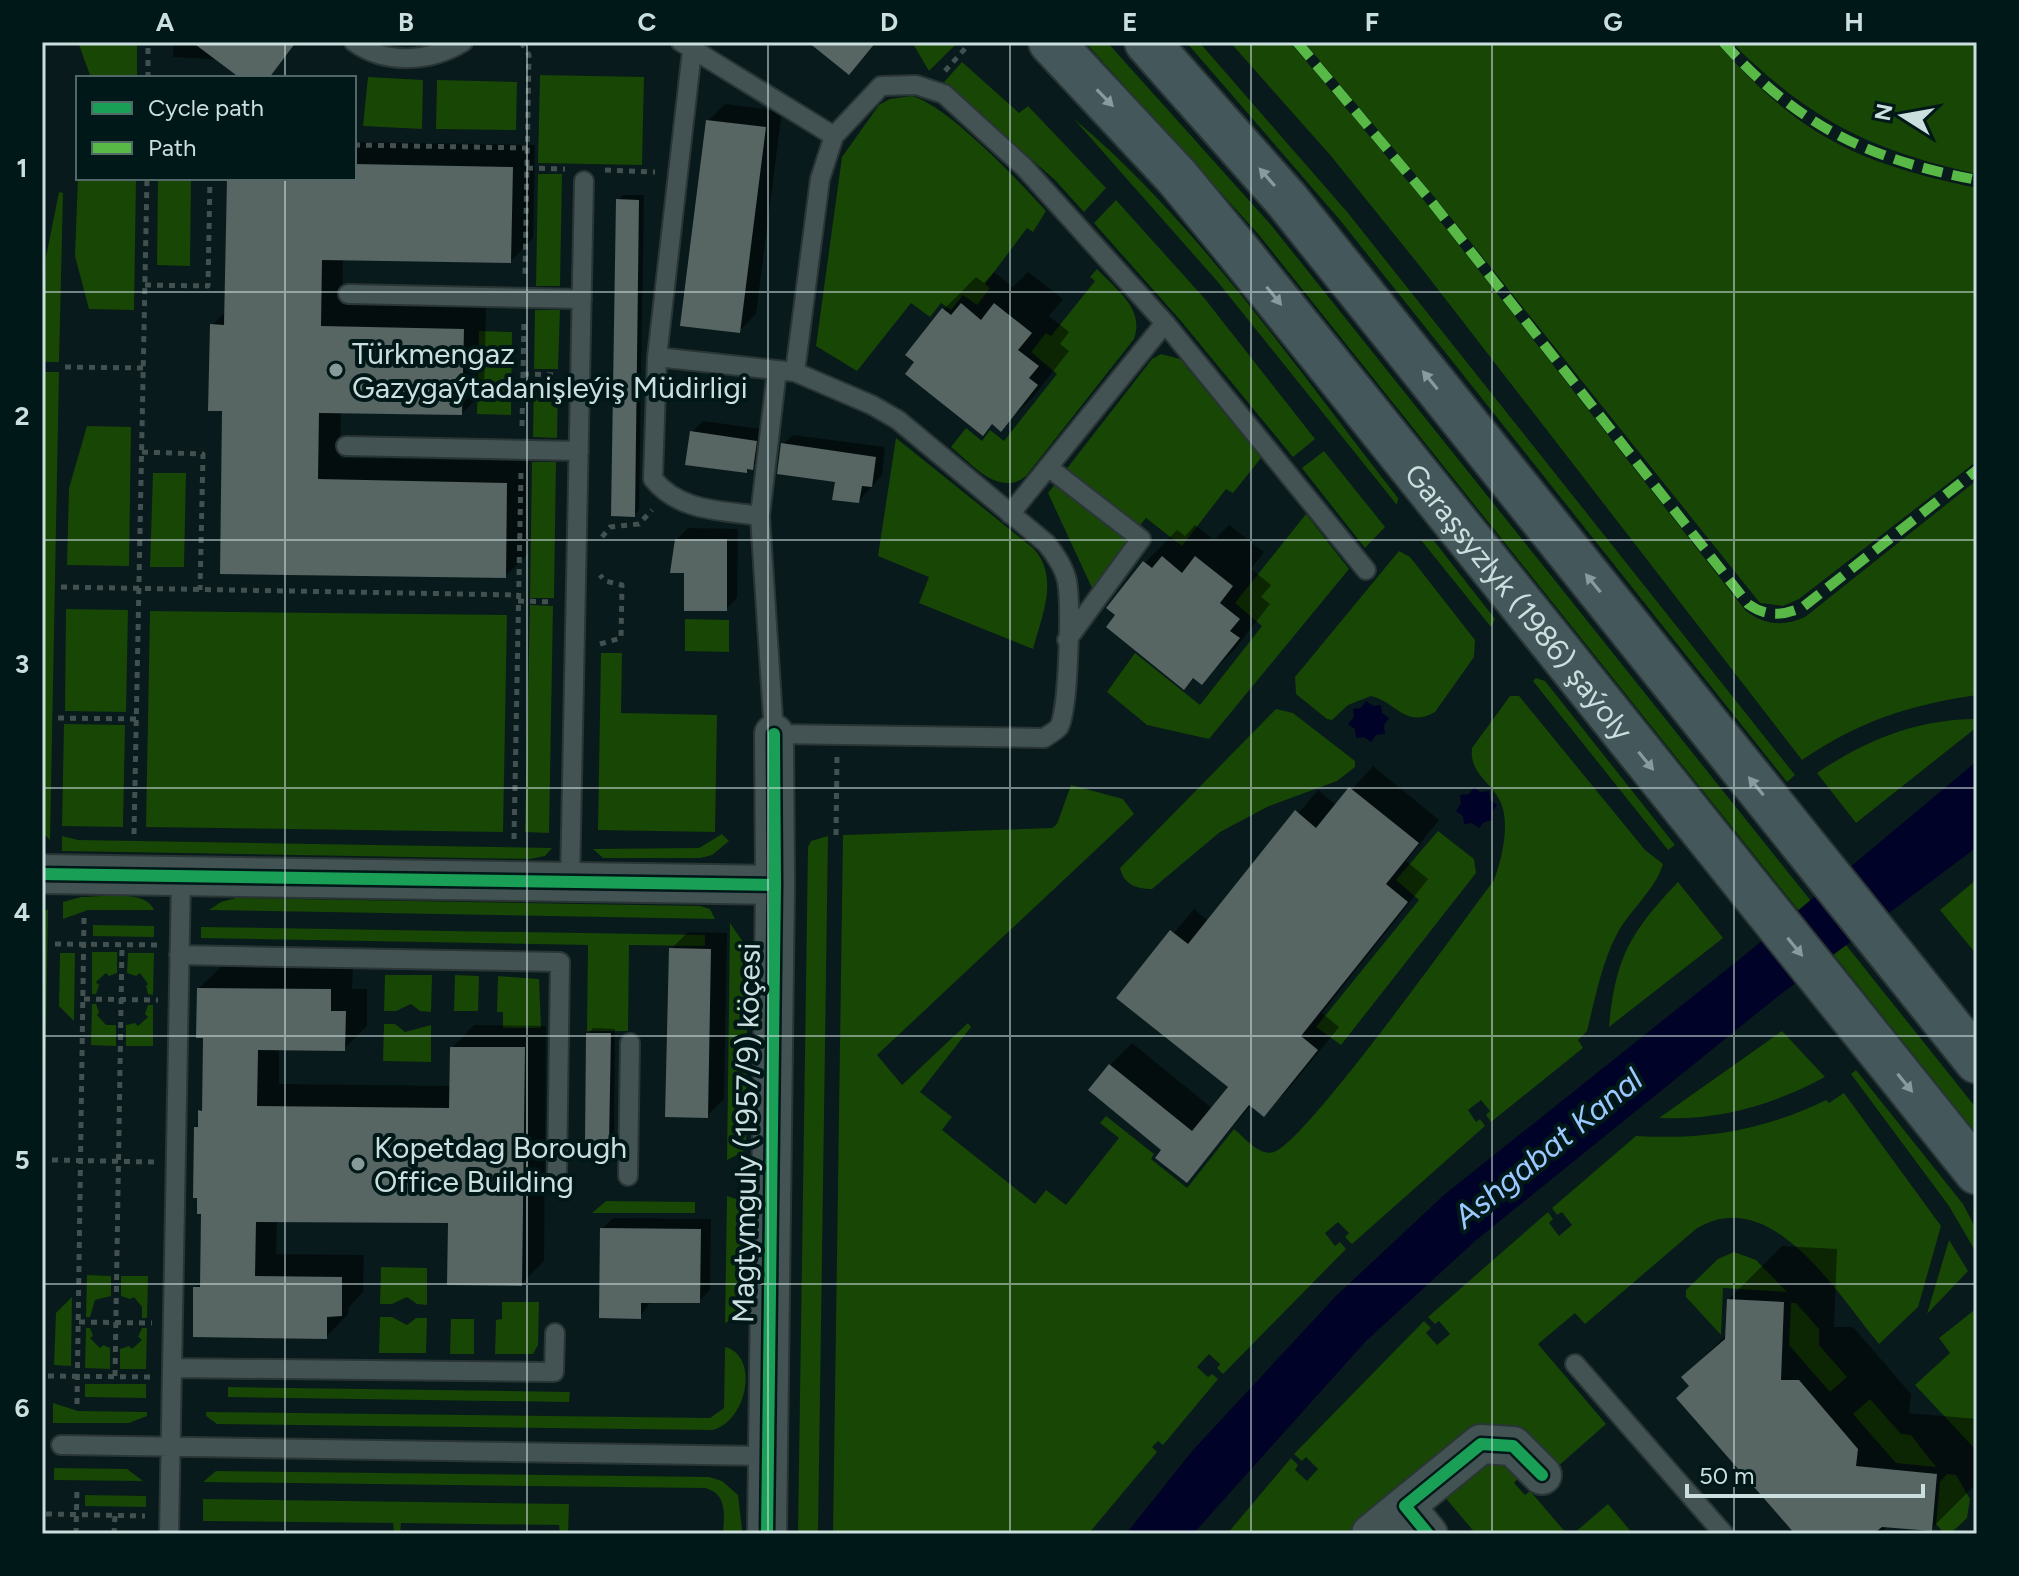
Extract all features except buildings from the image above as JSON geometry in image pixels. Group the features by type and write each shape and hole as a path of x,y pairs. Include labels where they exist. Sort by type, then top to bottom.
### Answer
{"main road":[{"name":"Garaşsyzlyk (1986) şaýoly","path":"1051,42 1195,198 1977,1172"},
{"path":"1147,42 1286,199 1977,1061"}],"street":[{"name":"Magtymguly (1957/9) köçesi","path":"767,1534 774,734"},
{"path":"42,874 775,885"},
{"path":"1371,1534 1416,1520 1481,1444 1513,1446 1542,1475"}],"lane":[{"path":"354,42 384,57 418,58 449,51 463,42"},
{"path":"760,516 684,505 666,495 653,479 657,357 686,46 834,136"},
{"path":"657,357 786,371 872,405 898,420 1046,543 1067,580 1064,706 1058,728 1044,738 774,734 760,516 786,371 820,179 834,136 881,86 895,83 929,88 944,94 1024,167 1165,323 1366,570"},
{"path":"570,882 584,181"},
{"path":"348,294 582,299"},
{"path":"1010,514 1165,323"},
{"path":"346,446 579,451"},
{"path":"1048,467 1141,539 1067,640"},
{"path":"169,1534 181,876"},
{"path":"179,955 560,962 557,1176"},
{"path":"628,1176 630,1043"},
{"path":"172,1368 554,1372 555,1333"},
{"path":"1575,1364 1724,1534"},
{"path":"61,1445 767,1456"}],"path":[{"path":"148,42 148,76"},
{"path":"521,42 529,55 529,78"},
{"path":"929,88 971,42"},
{"path":"356,145 527,148"},
{"path":"527,168 566,169"},
{"path":"134,834 147,180"},
{"path":"145,285 208,286 210,180"},
{"path":"65,367 144,368"},
{"path":"523,374 563,375"},
{"path":"142,452 203,454 200,590"},
{"path":"600,542 610,527 639,524"},
{"path":"596,648 602,642 621,638 622,585 605,581 600,575 600,564"},
{"path":"61,587 518,598 559,602"},
{"path":"58,718 137,719"},
{"path":"836,835 838,735"},
{"path":"77,1404 84,917"},
{"path":"55,944 154,945"},
{"path":"115,1376 122,945"},
{"path":"83,999 153,1000"},
{"path":"52,1160 175,1162"},
{"path":"79,1322 147,1323"},
{"path":"48,1376 146,1377"},
{"path":"76,1534 77,1488"},
{"path":"46,1514 146,1516"},
{"path":"114,1534 115,1515"}],"green space":[{"path":"78,42 137,42 137,76 90,76"},
{"path":"912,42 958,42 929,71"},
{"path":"1085,42 1107,42 1271,225 1977,1109 1977,1134 1259,235"},
{"path":"1199,42 1348,213 1795,775 1787,782 1340,220 1187,43"},
{"path":"1230,42 1290,42 1426,203 1753,616 1767,622 1782,623 1805,617 1977,480 1977,695 1929,704 1885,717 1844,735 1802,760 1423,270 1331,156"},
{"path":"1304,42 1716,42 1775,101 1832,140 1896,167 1977,188 1977,461 1799,599 1783,606 1760,603 1436,199"},
{"path":"1731,42 1977,42 1977,174 1904,154 1843,128 1788,92"},
{"path":"962,62 1019,113 1028,106 1106,188 1084,212 1055,180 944,82"},
{"path":"540,75 644,77 642,165 538,163"},
{"path":"368,77 423,80 422,129 363,126"},
{"path":"437,80 517,82 516,130 436,129"},
{"path":"912,96 927,102 963,129 1046,211 1033,232 1027,228 985,284 990,288 977,305 963,295 951,310 941,303 930,317 911,303 857,371 816,346 842,157 879,105 890,99"},
{"path":"1074,119 1119,159 1204,251 1398,498 1397,505 1217,281"},
{"path":"538,174 562,174 560,286 536,286"},
{"path":"78,180 136,180 134,310 89,309 75,256"},
{"path":"158,180 191,180 190,266 157,265"},
{"path":"59,192 63,193 59,362 43,362 46,257"},
{"path":"1116,200 1205,299 1315,439 1293,457 1181,321 1094,223"},
{"path":"1097,269 1132,309 1136,318 1134,339 1026,476 1006,483 986,476 951,447 966,428 982,441 990,430 1004,441 1057,374 1031,352 1046,333 1051,336 1095,281 1090,277"},
{"path":"535,310 560,310 558,369 534,369"},
{"path":"479,331 512,332 511,415 477,414"},
{"path":"1161,354 1180,359 1261,458 1233,493 1226,489 1182,546 1146,518 1138,528 1065,471 1152,359"},
{"path":"44,372 59,372 50,840 42,832"},
{"path":"534,380 558,381 557,438 533,437"},
{"path":"87,426 131,427 129,566 67,565 69,488"},
{"path":"896,438 1033,548 1041,559 1046,571 1046,597 1033,649 919,603 929,577 878,556"},
{"path":"1324,451 1385,527 1365,548 1302,468"},
{"path":"532,462 556,462 554,598 530,598"},
{"path":"153,473 186,473 184,567 150,567"},
{"path":"1056,483 1128,540 1093,590 1048,493"},
{"path":"1306,514 1349,569 1209,739 1147,725 1107,692 1135,653 1200,705 1262,626 1235,603"},
{"path":"1421,540 1434,541 1495,619 1491,627"},
{"path":"1399,551 1410,557 1475,640 1474,657 1435,712 1416,718 1371,696 1348,705 1332,720 1327,719 1296,694 1295,677"},
{"path":"530,605 553,606 549,833 525,832"},
{"path":"66,609 128,610 126,712 65,711"},
{"path":"150,611 507,615 503,832 146,827"},
{"path":"685,619 729,620 729,652 685,651"},
{"path":"601,653 622,653 621,713 717,715 715,832 598,830"},
{"path":"1536,678 1545,681 1675,845 1668,850 1533,681"},
{"path":"1510,696 1519,696 1645,850 1663,864 1654,883 1621,927 1611,947 1587,1031 1578,1040 1583,1048 1491,1122 1486,1115 1490,1111 1481,1100 1468,1110 1476,1122 1480,1119 1485,1126 1352,1244 1345,1237 1349,1233 1338,1222 1325,1233 1335,1246 1340,1242 1346,1249 1223,1374 1217,1368 1220,1364 1209,1354 1197,1367 1208,1377 1212,1374 1218,1379 1163,1445 1158,1441 1152,1447 1157,1452 1089,1533 833,1534 843,835 1052,828 1057,824 1071,785 1123,799 1134,814 877,1055 902,1085 968,1023 971,1027 920,1092 952,1117 942,1130 1035,1204 1046,1190 1066,1205 1119,1138 1100,1123 1106,1116 1154,1154 1151,1159 1187,1188 1234,1129 1263,1152 1274,1152 1291,1139 1349,1073 1494,880 1504,842 1504,811 1497,796 1477,771 1472,748"},
{"path":"1276,709 1293,713 1355,761 1355,767 1337,781 1269,806 1220,832 1152,889 1136,887 1128,882 1120,868"},
{"path":"1977,719 1977,727 1856,823 1817,773 1873,741 1913,727"},
{"path":"64,724 125,725 123,827 62,826"},
{"path":"1438,831 1474,859 1476,873 1341,1045 1316,1027 1419,900 1396,880"},
{"path":"722,834 729,841 712,855 700,858 603,858 593,849 699,848"},
{"path":"62,836 78,840 552,848 545,856 530,859 62,851"},
{"path":"828,836 818,1534 798,1534 808,847 811,841"},
{"path":"1977,879 1977,955 1940,910"},
{"path":"1678,882 1723,938 1609,1027 1616,982 1628,947 1648,916"},
{"path":"81,897 133,897 149,903 154,910 88,910 63,919 63,902"},
{"path":"236,898 700,906 710,909 715,919 209,910 221,902"},
{"path":"48,909 44,1154 42,1154 42,913"},
{"path":"730,923 748,956 746,1140 743,1152 727,1160"},
{"path":"93,925 154,926 154,937 93,936"},
{"path":"201,927 705,935 705,946 629,945 628,1031 587,1031 588,945 201,938"},
{"path":"92,952 117,952 117,973 109,976 106,973 96,982 99,985 96,994 92,994"},
{"path":"60,953 75,953 74,1021 59,1006"},
{"path":"128,953 154,953 153,995 148,994 148,984 140,973 136,976 127,973"},
{"path":"385,975 432,975 431,1012 420,1011 411,1004 396,1011 384,1011"},
{"path":"455,975 479,976 478,1011 454,1011"},
{"path":"498,976 539,979 541,1028 503,1028 503,1012 497,1012"},
{"path":"92,1004 96,1004 97,1015 106,1025 116,1025 116,1046 91,1045"},
{"path":"148,1005 153,1005 153,1046 126,1046 126,1025 135,1023 138,1026 148,1017 145,1014"},
{"path":"384,1024 395,1024 405,1032 431,1025 431,1062 383,1061"},
{"path":"1782,1031 1825,1077 1786,1096 1745,1109 1703,1117 1659,1118"},
{"path":"1856,1070 1963,1204 1977,1231 1977,1254 1949,1206 1851,1074"},
{"path":"1844,1093 1941,1226 1918,1307 1879,1344 1800,1250 1776,1232 1750,1220 1724,1218 1696,1229 1585,1324 1575,1313 1538,1344 1606,1424 1555,1469 1530,1442 1512,1430 1502,1426 1477,1427 1350,1534 1227,1534 1291,1458 1298,1465 1295,1470 1307,1481 1318,1469 1306,1457 1302,1461 1294,1454 1424,1321 1431,1328 1426,1333 1437,1345 1450,1334 1439,1321 1435,1324 1428,1317 1548,1212 1553,1219 1549,1223 1559,1236 1572,1225 1562,1212 1557,1215 1552,1208 1636,1136 1686,1136 1734,1131 1780,1119 1826,1100 1829,1103"},
{"path":"727,1196 739,1200 745,1211 744,1306 739,1317 725,1323"},
{"path":"606,1201 695,1202 695,1213 592,1213"},
{"path":"1949,1240 1968,1271 1927,1314"},
{"path":"1734,1252 1756,1260 1787,1292 1723,1288 1721,1335 1686,1297 1686,1290 1718,1259"},
{"path":"381,1267 427,1268 427,1305 417,1304 407,1297 392,1304 380,1304"},
{"path":"87,1275 111,1276 111,1296 95,1300 90,1317 86,1317"},
{"path":"121,1276 148,1276 147,1318 142,1318 142,1307 134,1297 121,1296"},
{"path":"72,1297 71,1366 54,1365 56,1313"},
{"path":"502,1302 539,1302 538,1345 533,1354 495,1354 496,1320 502,1319"},
{"path":"1791,1303 1796,1303 1819,1329 1819,1345 1847,1377 1830,1392 1789,1345"},
{"path":"1977,1308 1977,1451 1915,1385 1950,1353 1939,1338"},
{"path":"380,1317 392,1317 407,1325 416,1318 427,1318 426,1353 379,1353"},
{"path":"451,1319 474,1319 474,1354 450,1354"},
{"path":"86,1328 90,1328 93,1336 90,1338 100,1348 103,1345 110,1348 110,1369 85,1368"},
{"path":"142,1328 147,1328 146,1369 120,1369 120,1349 129,1346 132,1349 142,1340 138,1337"},
{"path":"725,1347 736,1353 743,1362 745,1388 734,1414 725,1424 713,1430 217,1424 206,1416 206,1412 710,1418 724,1408"},
{"path":"85,1384 146,1384 146,1398 85,1397"},
{"path":"228,1387 570,1392 569,1402 228,1397"},
{"path":"1870,1399 1901,1434 1911,1435 1936,1467 1896,1463 1853,1414"},
{"path":"53,1403 78,1411 147,1412 147,1416 129,1423 53,1423"},
{"path":"1495,1457 1520,1476 1514,1483 1525,1495 1530,1491 1567,1534 1476,1534 1443,1495"},
{"path":"54,1468 127,1469 143,1481 54,1480"},
{"path":"216,1471 709,1477 722,1481 738,1495 742,1529 741,1534 723,1534 721,1500 705,1488 203,1482"},
{"path":"1947,1474 1956,1475 1970,1499 1967,1518 1951,1533 1943,1532 1936,1524 1940,1482"},
{"path":"85,1495 146,1496 146,1507 85,1506"},
{"path":"203,1499 569,1504 568,1534 560,1534 559,1525 401,1523 400,1534 394,1534 393,1523 203,1521"},
{"path":"1608,1504 1633,1534 1573,1534"}],"water":[{"path":"1366,701 1373,706 1381,705 1382,713 1389,718 1384,725 1385,734 1376,735 1371,742 1364,737 1356,738 1355,729 1348,724 1354,717 1353,709 1361,708"},
{"name":"Ashgabat Kanal","path":"1977,761 1977,847 1777,997 1475,1241 1366,1341 1193,1534 1126,1534 1193,1450 1336,1296 1444,1195 1746,954"},
{"path":"1474,787 1480,792 1489,791 1490,800 1497,805 1492,812 1493,820 1484,822 1479,828 1472,823 1464,824 1463,816 1456,811 1461,803 1460,795 1469,794"}],"marked path":[{"path":"1297,42 1431,201 1748,604 1775,614 1803,607 1977,470"},
{"path":"1723,42 1779,96 1837,135 1902,161 1977,180"}],"cycle path":[{"path":"767,1534 774,734"},
{"path":"42,874 775,885"},
{"path":"1428,1534 1405,1506 1481,1444 1513,1446 1542,1475"}],"place":[{"name":"Türkmengaz Gazygaýtadanişleýiş Müdirligi","path":"336,370"},
{"name":"Kopetdag Borough Office Building","path":"358,1164"}]}
